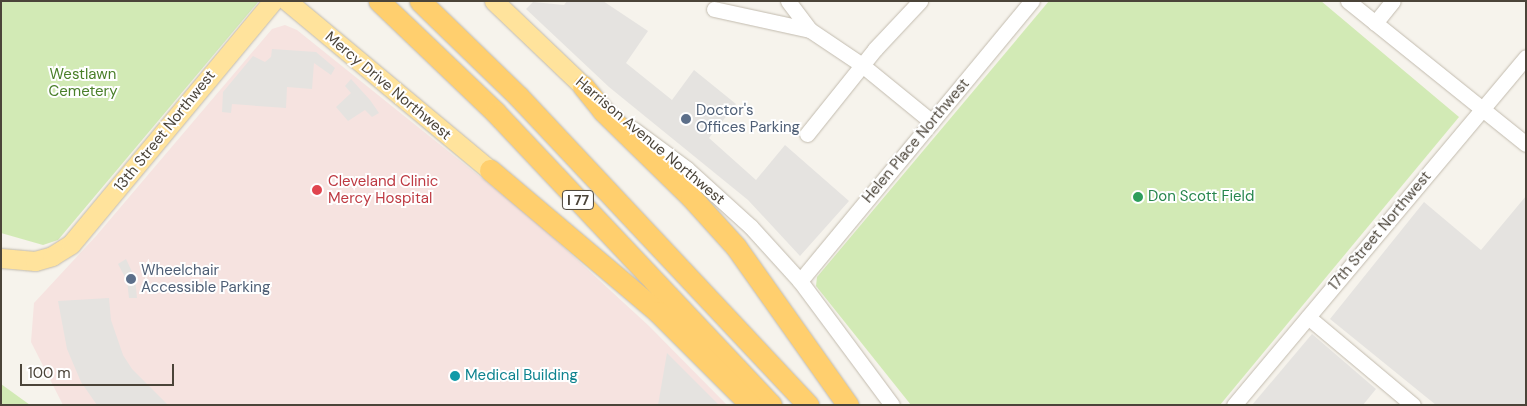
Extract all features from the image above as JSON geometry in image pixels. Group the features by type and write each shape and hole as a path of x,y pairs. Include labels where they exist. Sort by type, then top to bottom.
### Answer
{"highway":[{"name":"I 77","path":"379,1 496,113 771,405"},
{"name":"I 77","path":"420,1 518,96 808,405"},
{"path":"583,86 603,111 685,190 736,247 848,405"},
{"path":"490,170 658,312 751,405"}],"main road":[{"name":"13th Street Northwest","path":"1,258 25,262 52,256 76,239 273,1"},
{"name":"Mercy Drive Northwest","path":"287,1 490,170"},
{"name":"Harrison Avenue Northwest","path":"494,1 583,86"}],"street":[{"path":"788,1 810,30 862,65 932,122"},
{"path":"807,134 862,65 920,1"},
{"name":"Helen Place Northwest","path":"800,282 1032,1"},
{"path":"1348,1 1526,144"},
{"path":"1375,23 1393,1"},
{"path":"714,9 810,30"},
{"name":"17th Street Northwest","path":"1234,405 1526,57"},
{"name":"Harrison Avenue Northwest","path":"583,86 716,194 800,282 892,405"},
{"path":"1308,317 1413,405"}],"shaded area":[{"name":"Doctor's Offices Parking","path":"567,1 603,1 648,31 626,63 672,100 694,70 736,104 709,138 756,180 785,145 849,201 800,256 748,200 609,87 526,9 533,2 564,5"},
{"name":"Cleveland Clinic Mercy Hospital","path":"285,25 297,30 534,220 649,326 727,405 63,405 31,342 34,303 96,236 272,29"},
{"path":"272,49 316,52 335,68 331,75 314,63 312,89 287,87 286,108 232,104 231,113 222,112 223,92 253,56 265,62 271,57"},
{"path":"351,79 379,113 372,117 365,110 348,121 336,107 351,93 345,86"},
{"path":"1526,196 1526,405 1436,405 1330,319 1424,202 1481,250"},
{"name":"Wheelchair Accessible Parking","path":"126,259 135,278 137,298 129,298 127,281 118,264"},
{"path":"109,298 111,320 123,355 132,369 168,405 97,405 81,382 67,349 58,301"},
{"path":"1312,334 1376,389 1363,405 1252,405"},
{"path":"667,353 719,405 658,405"}],"green space":[{"name":"Westlawn Cemetery","path":"1,1 259,1 58,240 43,245 1,233"},
{"name":"Don Scott Field","path":"1049,1 1321,1 1459,117 1220,405 911,405 816,286 817,277"},
{"path":"1,384 30,405 1,405"}],"place":[{"name":"Doctor's Offices Parking","path":"686,119"},
{"name":"Cleveland Clinic Mercy Hospital","path":"317,190"},
{"name":"Don Scott Field","path":"1138,197"},
{"name":"Wheelchair Accessible Parking","path":"131,279"},
{"name":"Medical Building","path":"455,376"}]}
